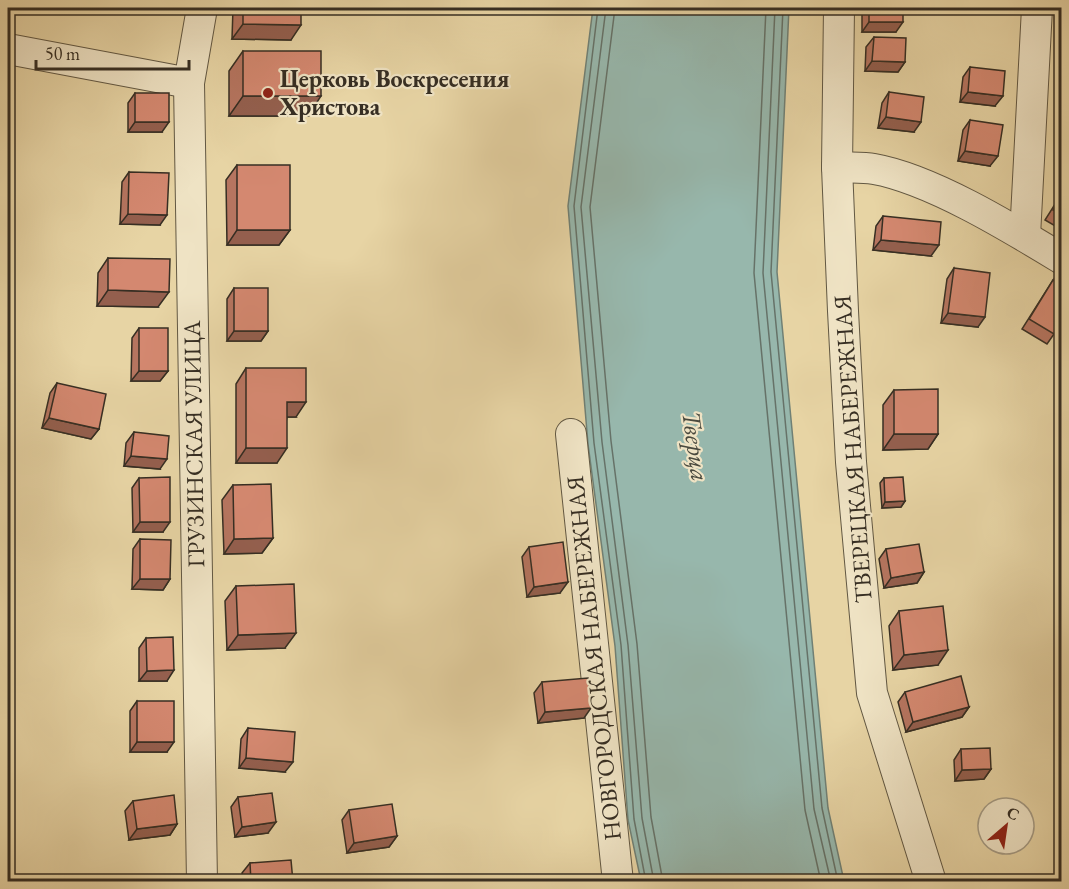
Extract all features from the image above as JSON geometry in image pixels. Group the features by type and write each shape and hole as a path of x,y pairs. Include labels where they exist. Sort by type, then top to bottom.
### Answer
{"street":[{"name":"ГРУЗИНСКАЯ УЛИЦА","path":"202,8 189,83 202,882"},
{"name":"ТВЕРЕЦКАЯ НАБЕРЕЖНАЯ","path":"839,8 837,167 851,462 872,693 931,882"},
{"path":"1025,236 1037,8"},
{"path":"8,49 189,83"},
{"path":"837,167 874,169 917,181 1025,236 1062,259"},
{"name":"НОВГОРОДСКАЯ НАБЕРЕЖНАЯ","path":"571,434 618,882"}],"water":[{"name":"Тверца","path":"593,8 789,8 777,272 828,808 844,881 641,881 628,820 615,646 588,444 568,206"}],"building":[{"path":"243,8 301,8 301,25 243,24"},
{"path":"869,8 903,8 903,22 869,22"},
{"path":"874,37 906,38 905,62 872,61"},
{"path":"243,51 321,51 321,96 243,96"},
{"path":"970,67 1005,71 1003,96 968,92"},
{"path":"889,92 924,97 921,122 886,117"},
{"path":"135,93 169,93 169,122 135,122"},
{"path":"970,120 1003,125 998,156 965,151"},
{"path":"237,165 290,165 290,230 237,230"},
{"path":"129,172 169,173 167,215 128,214"},
{"path":"1062,195 1062,215 1053,210"},
{"path":"883,216 941,222 939,245 881,240"},
{"path":"108,258 170,259 169,292 108,290"},
{"path":"954,268 990,273 985,317 948,313"},
{"path":"1053,280 1062,285 1062,322 1054,334 1029,319"},
{"path":"234,288 268,288 268,331 234,331"},
{"path":"139,328 168,328 168,371 139,371"},
{"path":"246,368 306,368 306,402 287,402 287,448 246,448"},
{"path":"57,383 106,394 99,429 49,418"},
{"path":"938,389 938,434 894,434 894,390"},
{"path":"134,432 169,436 167,459 131,456"},
{"path":"170,477 170,522 140,522 139,478"},
{"path":"903,477 905,501 885,502 884,478"},
{"path":"271,484 273,538 234,539 233,485"},
{"path":"140,539 171,540 170,579 140,579"},
{"path":"563,542 568,582 534,587 529,547"},
{"path":"919,544 924,572 891,578 886,549"},
{"path":"294,584 296,633 238,635 236,586"},
{"path":"943,606 948,650 904,655 899,611"},
{"path":"173,637 174,670 147,671 146,638"},
{"path":"961,676 969,707 913,722 905,692"},
{"path":"588,678 591,708 545,712 542,682"},
{"path":"137,701 174,701 174,742 137,742"},
{"path":"248,728 295,732 293,762 246,758"},
{"path":"990,748 991,769 962,770 961,749"},
{"path":"272,793 276,822 242,827 238,797"},
{"path":"174,795 177,824 137,829 133,801"},
{"path":"392,804 397,836 354,843 349,810"},
{"path":"291,860 293,882 251,882 250,863"}],"place":[{"name":"Церковь Воскресения Христова","path":"268,93"}]}
